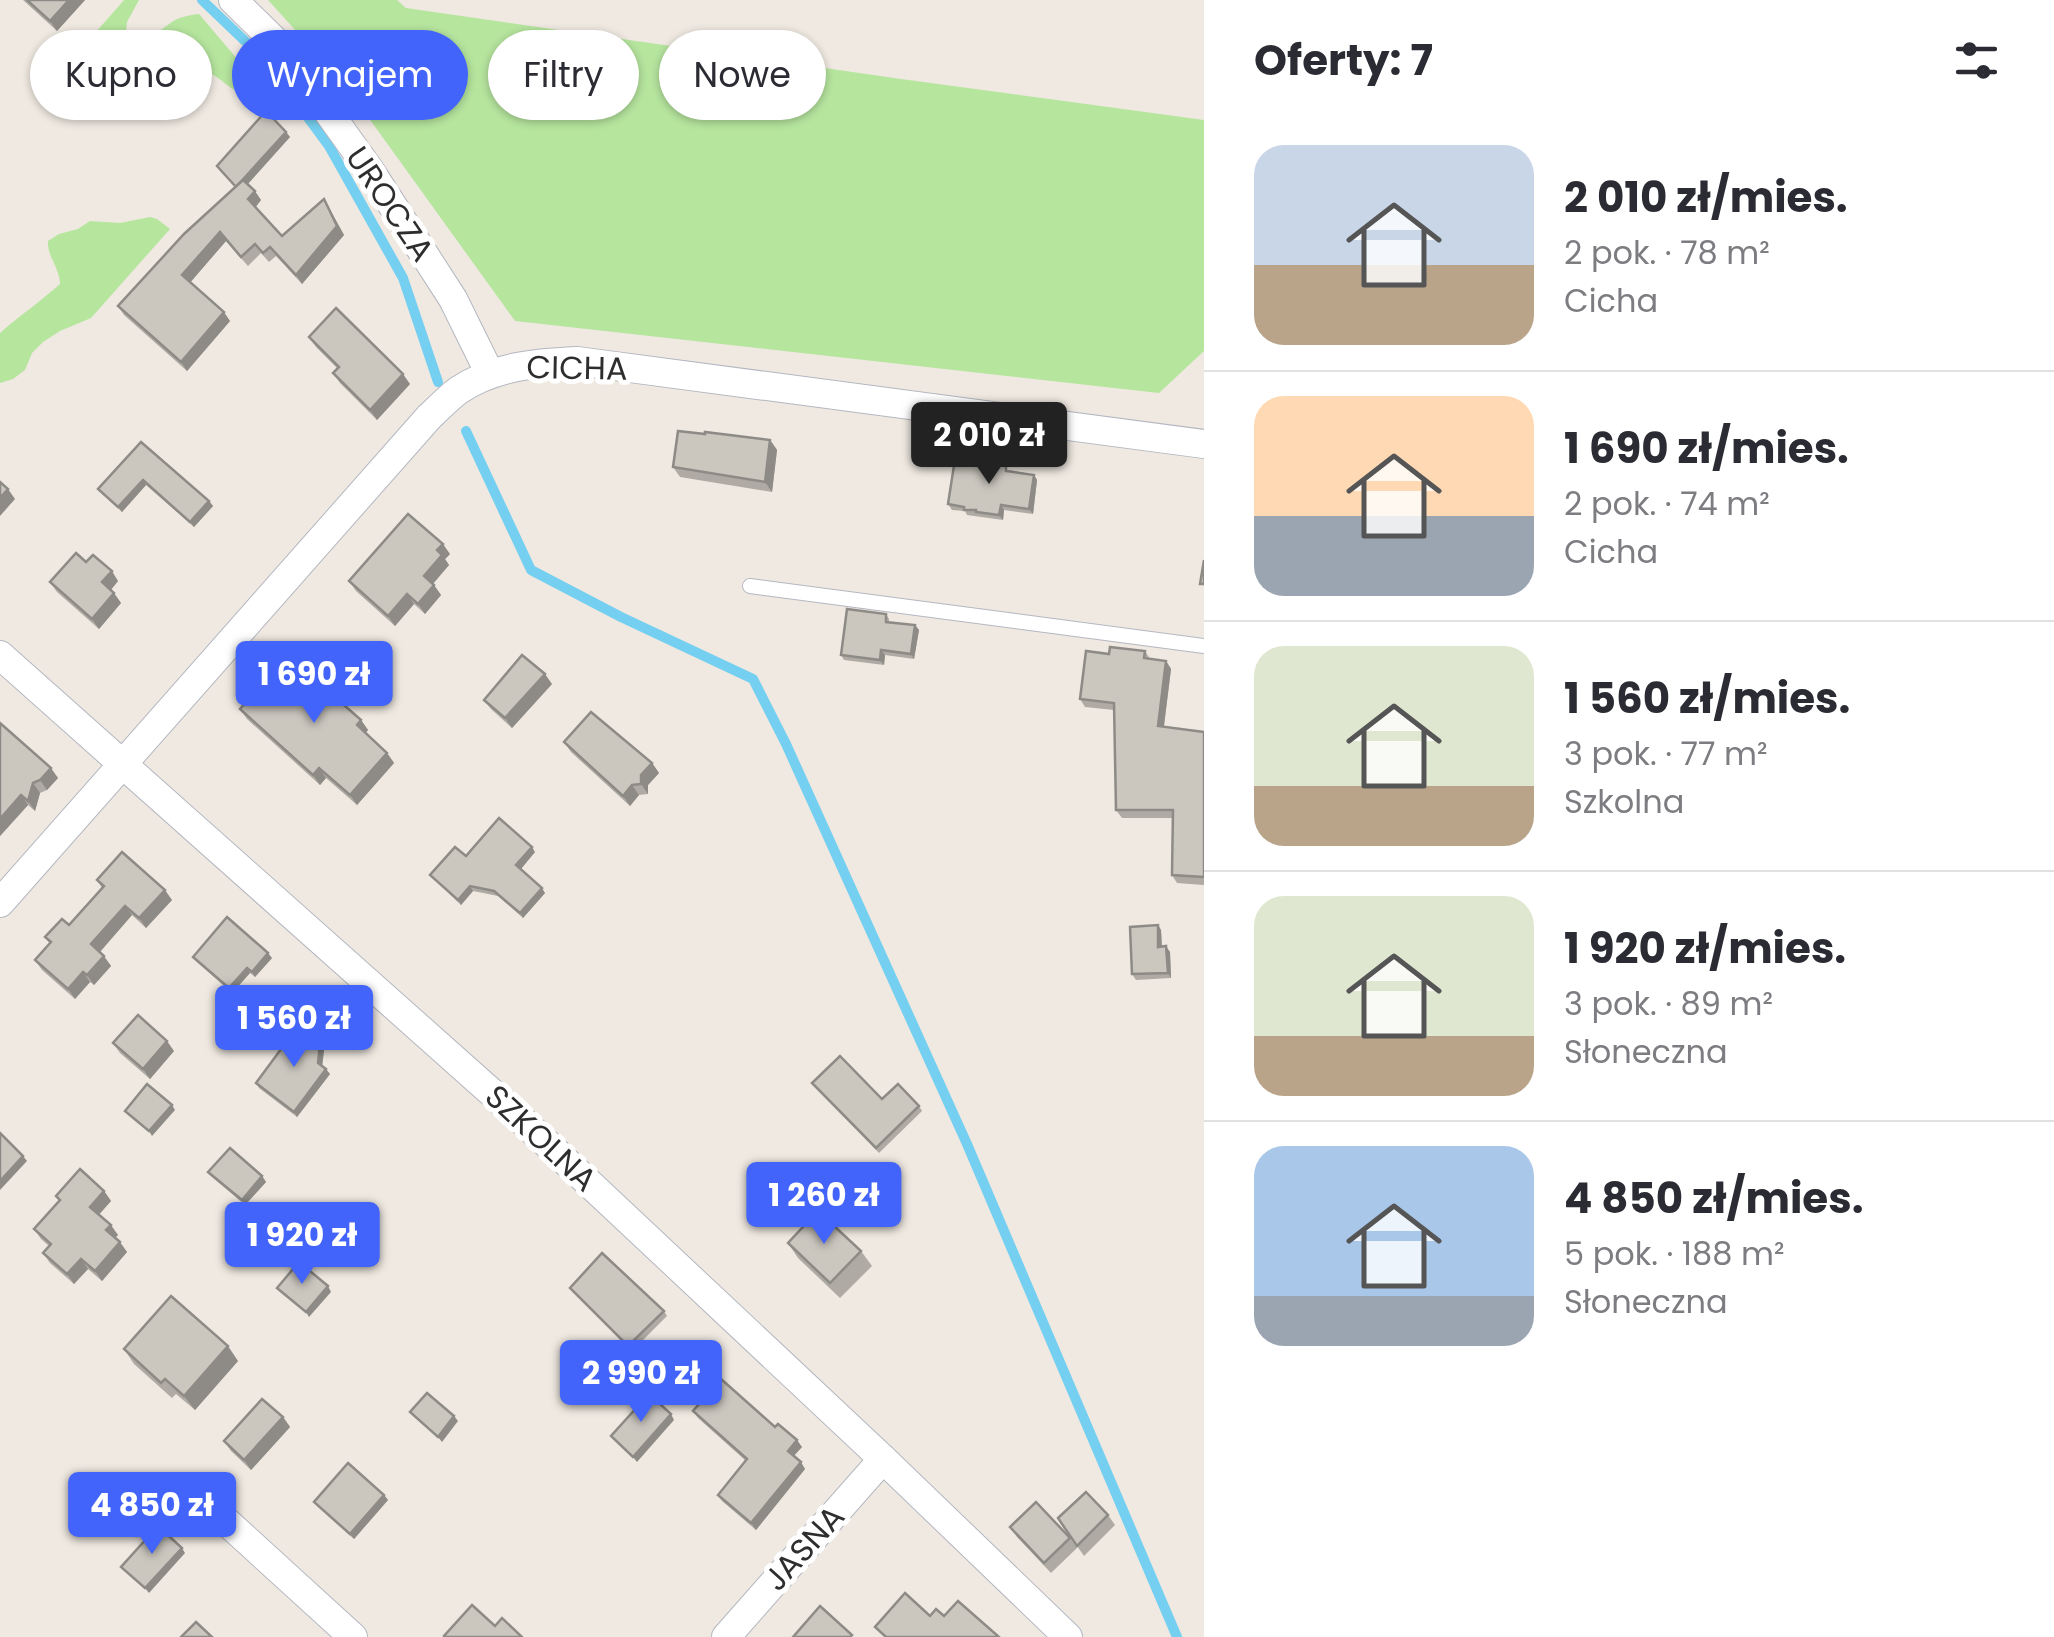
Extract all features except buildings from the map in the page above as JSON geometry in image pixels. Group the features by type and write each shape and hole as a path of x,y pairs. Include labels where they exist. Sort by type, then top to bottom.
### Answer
{"street":[{"name":"UROCZA","path":"233,0 283,49 368,169 452,299 490,374"},
{"name":"CICHA","path":"0,902 429,417 458,390 490,374 534,363 577,361 1204,444"},
{"name":"SZKOLNA","path":"0,655 509,1108 1068,1637"},
{"name":"JASNA","path":"726,1637 883,1460"},
{"path":"194,1492 353,1637"}],"lane":[{"path":"750,586 1204,646"}],"green space":[{"path":"124,0 139,0 126,30 98,30"},
{"path":"268,0 397,0 406,8 559,30 488,30 488,120 639,120 639,41 659,44 659,120 826,120 826,68 1204,120 1204,351 1159,393 515,321 370,120 468,120 468,30 295,30"},
{"path":"199,14 232,53 232,87 213,75 212,30 161,30 178,19"},
{"path":"150,217 170,229 91,318 43,342 32,353 25,370 0,383 0,333 60,284 48,241 90,221 120,223"}],"waterway":[{"path":"202,0 267,62 329,146 403,278 438,382"},
{"path":"466,431 531,570 753,679 967,1144 1177,1637"}]}
